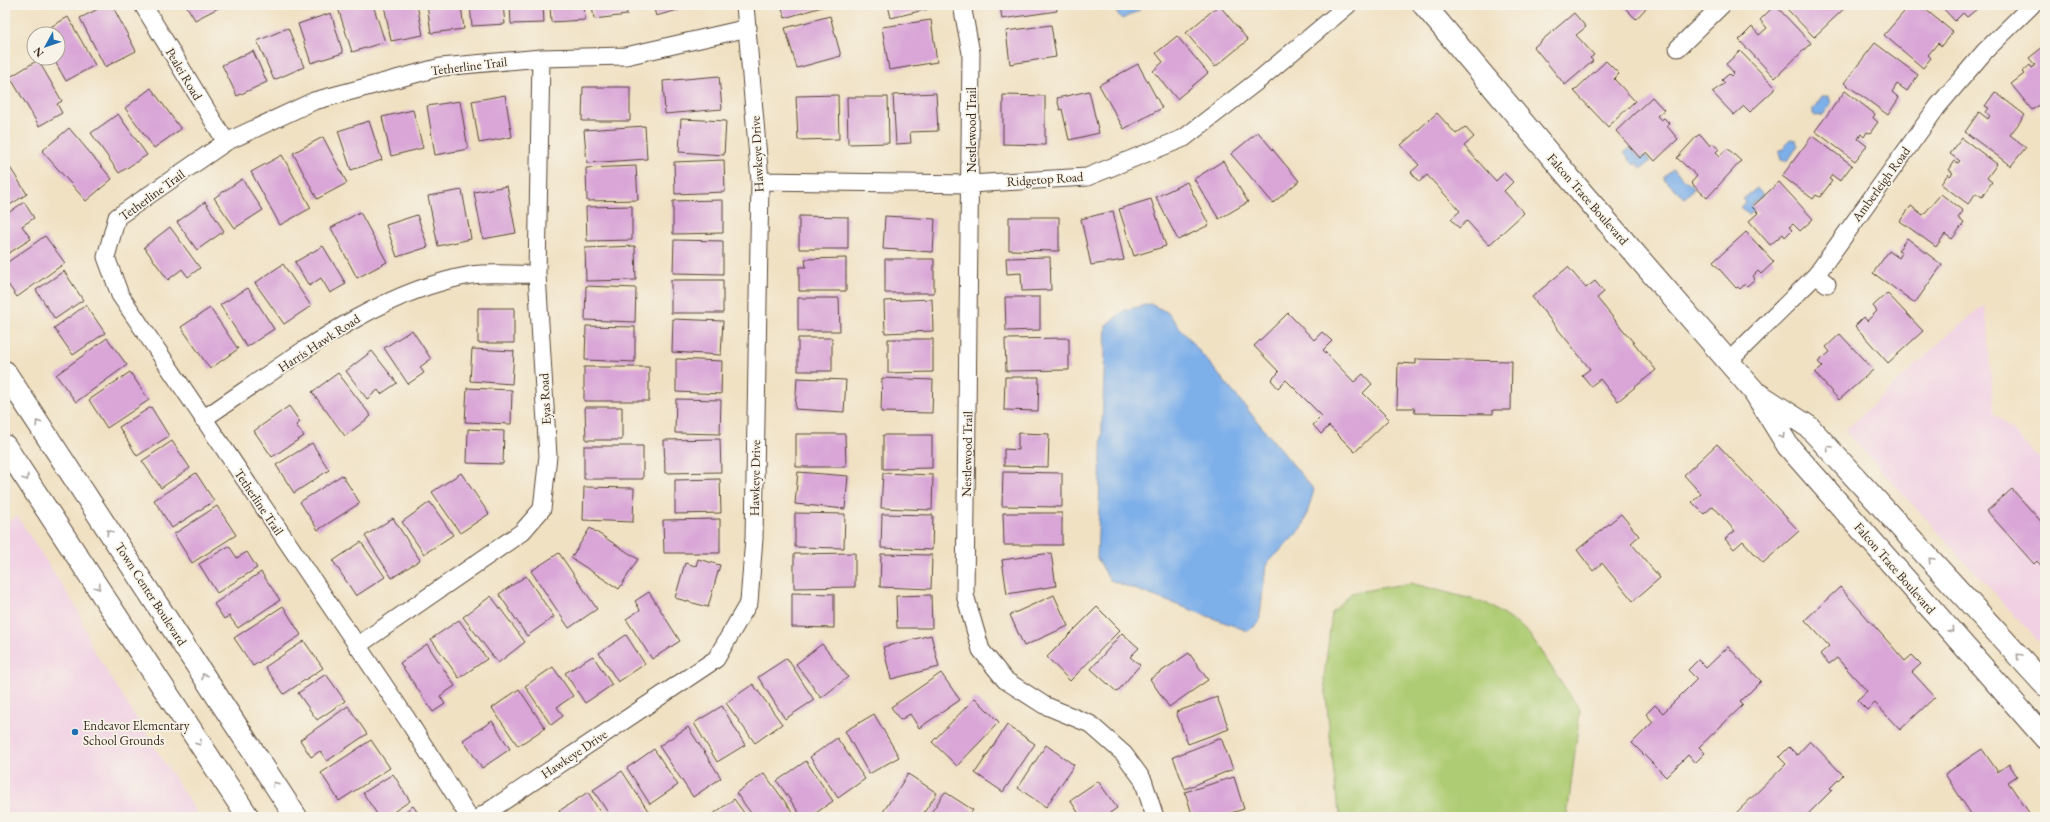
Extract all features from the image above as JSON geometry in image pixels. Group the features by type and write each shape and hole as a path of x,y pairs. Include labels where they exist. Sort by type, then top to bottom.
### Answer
{"street":[{"name":"Pealei Road","path":"143,5 226,142"},
{"name":"Hawkeye Drive","path":"480,817 716,659 749,602 754,538 760,181 745,5"},
{"name":"Nestlewood Trail","path":"962,5 971,53 964,595 981,650 1005,680 1044,705 1090,724 1124,754 1143,780 1155,817"},
{"name":"Ridgetop Road","path":"760,181 970,184 1087,177 1184,138 1260,79 1348,5"},
{"name":"Falcon Trace Boulevard","path":"1424,5 1583,194 1754,391 1788,446 2045,738"},
{"path":"1678,48 1722,5"},
{"name":"Amberleigh Road","path":"1729,361 1821,280 1938,106 1985,51 2032,5"},
{"name":"Tetherline Trail","path":"469,817 406,719 120,295 106,258 117,217 226,142 314,101 433,69 541,58 626,56 748,28"},
{"name":"Eyas Road","path":"357,646 522,532 542,508 548,456 537,274 541,58"},
{"name":"Harris Hawk Road","path":"203,419 354,318 420,288 472,275 537,274"},
{"name":"Town Center Boulevard","path":"5,372 296,817"},
{"name":"Falcon Trace Boulevard","path":"1754,391 1809,427 2045,685"},
{"path":"5,446 248,817"}],"shaded area":[{"path":"1985,305 1994,413 2045,464 2045,648 1845,431 1949,334"},
{"name":"Endeavor Elementary School Grounds","path":"17,516 78,610 91,646 199,817 5,817 5,524"}],"green space":[{"path":"1411,583 1486,603 1527,631 1580,710 1567,817 1341,817 1337,803 1324,678 1332,613 1351,593"}],"water":[{"path":"1111,5 1145,5 1138,11 1122,19"},
{"path":"1822,96 1829,96 1831,104 1823,115 1815,116 1813,114 1813,109"},
{"path":"1790,139 1796,140 1798,146 1789,159 1785,161 1781,160 1779,153 1782,149 1784,150 1785,144"},
{"path":"1630,148 1640,159 1646,156 1650,161 1641,169 1637,163 1634,165 1624,153"},
{"path":"1673,169 1694,188 1685,198 1664,179 1664,176"},
{"path":"1757,188 1763,195 1751,205 1754,211 1749,215 1740,207 1746,202 1743,199"},
{"path":"1150,304 1167,312 1314,490 1303,527 1266,565 1259,623 1248,631 1110,580 1097,558 1106,325 1125,310"}],"building":[{"path":"106,5 112,5 136,51 105,67 80,18"},
{"path":"186,5 224,5 195,20"},
{"path":"337,5 373,5 385,42 352,52"},
{"path":"384,5 417,5 423,35 391,41"},
{"path":"427,5 461,5 464,29 431,33"},
{"path":"470,5 503,5 505,24 472,26"},
{"path":"510,5 543,5 544,23 511,24"},
{"path":"550,5 584,5 585,20 551,22"},
{"path":"592,5 626,5 627,15 594,19"},
{"path":"653,5 695,5 656,16"},
{"path":"781,5 828,5 785,18"},
{"path":"888,5 927,5 928,9 891,18"},
{"path":"1000,5 1056,5 1057,11 1002,19"},
{"path":"1219,5 1248,40 1215,67 1186,33"},
{"path":"1622,5 1649,5 1636,19"},
{"path":"1775,5 1811,43 1775,78 1739,40 1752,27 1759,35 1767,28 1760,20"},
{"path":"1790,5 1848,5 1814,37 1787,9"},
{"path":"1910,5 1920,5 1953,32 1941,46 1938,43 1928,55 1931,58 1923,68 1884,35"},
{"path":"1940,5 1982,5 1967,17 1963,13 1955,21"},
{"path":"331,13 343,53 311,63 298,24"},
{"path":"1574,13 1586,27 1576,35 1594,55 1590,58 1593,61 1565,85 1534,47"},
{"path":"830,16 841,56 797,68 785,28"},
{"path":"68,17 95,65 66,81 58,66 66,66 66,26 52,26"},
{"path":"931,20 937,62 889,70 882,27"},
{"path":"1051,25 1056,57 1010,64 1006,31"},
{"path":"288,28 304,67 274,80 257,41"},
{"path":"1177,36 1208,73 1177,99 1153,71 1163,62 1156,53"},
{"path":"1875,43 1918,75 1907,91 1897,84 1892,92 1899,98 1888,115 1844,83"},
{"path":"2044,46 2045,107 2042,103 2032,110 2011,84 2024,74 2022,72 2030,65 2032,68 2035,65 2029,58"},
{"path":"253,51 267,82 237,96 222,65"},
{"path":"1740,51 1776,88 1750,112 1744,106 1734,115 1712,92 1725,83 1722,80 1729,74 1731,76 1734,73 1726,64"},
{"path":"1606,61 1619,74 1614,79 1635,101 1608,127 1574,91"},
{"path":"1138,64 1162,108 1124,129 1099,85"},
{"path":"28,66 42,66 62,101 57,104 62,113 39,126 10,77"},
{"path":"719,76 722,109 665,114 663,81"},
{"path":"583,87 630,87 630,121 582,121"},
{"path":"151,88 181,129 154,148 125,108"},
{"path":"1089,91 1099,133 1069,140 1062,109 1060,110 1057,98"},
{"path":"1845,91 1875,114 1873,118 1878,122 1870,133 1867,132 1864,137 1861,134 1858,139 1867,146 1855,161 1815,131"},
{"path":"1995,92 2025,115 2010,135 2026,147 2011,166 1965,132 1979,112 1988,119 1990,115 1986,112 1989,108 1985,106"},
{"path":"936,93 938,131 910,132 911,143 896,144 893,95"},
{"path":"505,95 512,137 479,143 472,101"},
{"path":"838,95 839,139 798,140 796,96"},
{"path":"1003,95 1045,96 1045,145 1003,144"},
{"path":"847,97 888,97 889,143 848,144"},
{"path":"1652,97 1664,110 1657,116 1661,120 1664,118 1670,124 1667,126 1678,139 1655,161 1647,152 1640,158 1616,131"},
{"path":"460,101 468,149 435,155 427,106"},
{"path":"413,110 423,148 391,156 382,117"},
{"path":"1437,113 1456,134 1465,127 1474,137 1464,146 1496,181 1504,173 1513,182 1504,191 1524,213 1489,245 1467,221 1459,228 1451,219 1460,211 1427,175 1419,182 1411,172 1419,165 1401,145"},
{"path":"118,114 147,155 119,173 91,133"},
{"path":"681,119 726,121 724,155 679,152"},
{"path":"369,121 382,160 351,170 338,131"},
{"path":"645,126 647,159 587,163 584,130"},
{"path":"69,128 112,179 86,201 42,151"},
{"path":"1258,132 1299,181 1273,203 1231,154"},
{"path":"1698,135 1701,135 1710,146 1712,143 1719,149 1716,152 1720,156 1727,148 1741,161 1707,198 1691,183 1697,176 1677,158"},
{"path":"1812,136 1852,165 1840,181 1832,175 1829,179 1832,181 1820,197 1816,195 1813,199 1782,176"},
{"path":"323,137 347,183 317,199 293,153"},
{"path":"1962,138 1997,164 1987,178 1992,182 1982,197 1976,193 1968,204 1941,184 1948,174 1950,176 1953,173 1949,170 1955,161 1958,163 1960,161 1950,154"},
{"path":"282,155 311,208 280,225 251,172"},
{"path":"724,160 725,192 675,194 674,162"},
{"path":"1223,161 1248,202 1219,219 1194,179"},
{"path":"9,166 27,194 5,208 5,168"},
{"path":"636,166 638,200 587,201 586,168"},
{"path":"242,179 263,210 235,228 214,198"},
{"path":"1187,182 1209,225 1178,240 1156,197"},
{"path":"1779,182 1813,219 1800,231 1793,224 1789,227 1792,230 1785,237 1783,234 1770,245 1749,221 1758,213 1752,207"},
{"path":"507,186 516,233 483,239 474,192"},
{"path":"462,190 471,239 438,246 428,196"},
{"path":"1941,194 1963,211 1958,218 1964,223 1952,239 1945,234 1936,247 1900,221 1911,206 1923,215"},
{"path":"1151,199 1166,246 1134,256 1119,209"},
{"path":"723,200 723,233 673,234 673,201"},
{"path":"24,202 34,218 22,226 31,239 6,255 5,215"},
{"path":"205,202 224,231 197,250 177,222"},
{"path":"632,206 632,240 587,241 586,207"},
{"path":"1113,211 1124,260 1091,265 1081,219"},
{"path":"360,212 387,262 357,278 331,228"},
{"path":"417,215 428,247 397,257 386,225"},
{"path":"799,216 848,217 848,249 799,249"},
{"path":"885,216 935,219 933,252 883,249"},
{"path":"1009,217 1059,217 1059,251 1009,250"},
{"path":"170,227 200,268 188,277 182,269 168,280 144,247"},
{"path":"1746,232 1774,262 1761,274 1758,271 1753,276 1755,279 1747,286 1745,284 1740,289 1738,287 1736,288 1713,262"},
{"path":"45,236 65,263 17,297 5,280 5,264"},
{"path":"1907,238 1942,265 1915,303 1873,273 1889,251 1899,258 1902,253 1898,251"},
{"path":"674,240 723,241 723,274 673,273"},
{"path":"323,246 346,284 330,293 321,278 309,286 295,262"},
{"path":"635,246 636,280 586,281 585,248"},
{"path":"1050,257 1051,290 1022,291 1021,273 1007,274 1006,258"},
{"path":"846,258 846,291 799,291 799,267 806,267 805,259"},
{"path":"885,259 934,259 934,293 885,293"},
{"path":"283,264 311,306 284,324 255,283"},
{"path":"1568,267 1586,288 1595,281 1604,292 1597,298 1656,370 1618,401 1600,379 1591,386 1582,375 1590,369 1532,297"},
{"path":"64,271 83,300 55,319 36,290"},
{"path":"671,280 723,280 723,313 671,313"},
{"path":"586,286 636,288 635,322 585,320"},
{"path":"248,288 274,329 247,347 220,305"},
{"path":"1887,293 1923,331 1888,363 1855,326 1864,317 1867,321 1877,311 1873,306"},
{"path":"1005,297 1040,297 1040,330 1006,331"},
{"path":"798,298 839,298 840,331 798,331"},
{"path":"932,299 933,331 885,333 884,301"},
{"path":"86,305 105,333 73,355 54,328"},
{"path":"210,308 238,349 210,369 181,327"},
{"path":"478,308 514,308 514,343 478,343"},
{"path":"1288,313 1314,340 1322,332 1332,341 1323,350 1354,382 1363,374 1372,384 1363,393 1389,419 1355,452 1329,426 1321,434 1313,425 1322,416 1286,380 1278,388 1271,380 1279,372 1254,346"},
{"path":"673,319 723,321 721,355 672,352"},
{"path":"586,326 635,327 635,362 585,360"},
{"path":"412,330 431,359 420,367 424,373 408,384 384,348"},
{"path":"1840,334 1873,370 1839,400 1815,373 1823,367 1818,362 1830,352 1826,347"},
{"path":"107,338 127,365 76,402 56,375"},
{"path":"798,338 832,338 832,371 798,371"},
{"path":"1069,338 1069,370 1006,371 1005,339"},
{"path":"888,339 933,339 933,372 888,373"},
{"path":"472,349 514,351 512,384 470,381"},
{"path":"372,351 397,383 381,394 378,390 367,399 346,371"},
{"path":"676,359 722,361 721,394 676,392"},
{"path":"1416,359 1512,361 1511,410 1493,410 1493,414 1415,413 1414,408 1397,408 1398,363 1416,364"},
{"path":"584,367 649,367 649,401 584,401"},
{"path":"130,372 149,400 107,428 89,400"},
{"path":"338,373 371,416 345,436 312,392"},
{"path":"1005,377 1039,377 1038,411 1004,410"},
{"path":"797,378 846,380 844,412 795,409"},
{"path":"882,378 933,380 932,413 881,412"},
{"path":"467,388 512,390 511,424 465,422"},
{"path":"676,399 721,400 720,434 675,433"},
{"path":"289,406 300,422 296,425 304,436 272,457 254,431"},
{"path":"151,407 169,436 137,456 119,427"},
{"path":"585,407 622,407 622,440 586,440"},
{"path":"468,429 504,431 503,464 467,463"},
{"path":"1018,433 1049,434 1048,467 1004,466 1004,449 1018,450"},
{"path":"796,434 845,434 846,467 796,467"},
{"path":"883,435 932,435 932,468 883,469"},
{"path":"720,439 721,472 665,473 664,440"},
{"path":"172,441 190,468 161,488 142,461"},
{"path":"312,443 329,470 294,493 276,465"},
{"path":"1717,444 1799,531 1763,563 1743,541 1734,549 1725,539 1735,531 1713,506 1704,514 1692,502 1701,494 1684,475"},
{"path":"584,446 643,446 643,479 584,479"},
{"path":"798,472 848,476 845,509 795,504"},
{"path":"1003,472 1062,473 1062,507 1002,506"},
{"path":"196,473 214,501 172,528 154,500"},
{"path":"461,473 489,514 460,533 432,492"},
{"path":"883,473 933,475 932,510 881,508"},
{"path":"342,475 360,503 318,530 300,502"},
{"path":"720,479 721,513 675,514 675,480"},
{"path":"584,487 634,488 633,522 583,520"},
{"path":"2012,489 2045,526 2045,570 2037,561 2034,564 1987,511"},
{"path":"430,502 453,535 424,554 402,522"},
{"path":"217,506 236,535 192,563 174,534"},
{"path":"795,513 845,514 844,548 795,547"},
{"path":"1003,513 1062,513 1062,545 1004,545"},
{"path":"882,514 933,515 932,550 881,548"},
{"path":"1621,514 1639,536 1631,543 1660,578 1633,601 1602,563 1593,571 1577,550"},
{"path":"393,518 420,560 392,578 365,536"},
{"path":"720,519 720,553 664,553 663,520"},
{"path":"590,528 638,559 619,589 571,558"},
{"path":"361,542 385,577 356,596 333,561"},
{"path":"229,546 237,558 247,552 257,568 217,593 199,564"},
{"path":"559,553 597,609 569,628 531,571"},
{"path":"855,553 855,587 794,588 794,554"},
{"path":"1051,553 1056,586 1007,594 1002,560"},
{"path":"881,554 932,555 931,589 880,587"},
{"path":"698,559 720,565 708,607 675,598 685,563 696,566"},
{"path":"261,572 280,600 238,628 229,616 224,619 214,604"},
{"path":"526,576 554,617 527,636 499,594"},
{"path":"1840,587 1905,661 1912,655 1921,664 1912,672 1935,697 1900,730 1875,703 1867,710 1857,700 1867,691 1837,658 1829,664 1820,654 1829,646 1805,620"},
{"path":"649,592 680,641 652,659 626,619 640,610 635,601"},
{"path":"792,593 834,594 834,628 792,627"},
{"path":"931,595 932,628 897,628 896,596"},
{"path":"1054,595 1068,626 1024,646 1010,615"},
{"path":"491,596 525,642 498,663 463,617"},
{"path":"283,606 301,635 253,666 234,638"},
{"path":"1097,607 1120,630 1070,681 1047,657"},
{"path":"459,620 487,659 459,678 431,639"},
{"path":"1122,633 1139,648 1130,657 1140,665 1117,692 1091,669"},
{"path":"626,635 645,664 618,682 599,653"},
{"path":"931,635 939,667 891,679 883,647"},
{"path":"304,641 323,668 284,694 265,667"},
{"path":"427,644 455,686 440,696 445,704 433,712 400,663"},
{"path":"822,644 848,677 821,698 796,664"},
{"path":"1728,647 1761,681 1740,702 1743,705 1699,747 1705,753 1695,763 1688,755 1666,777 1632,743 1653,722 1646,714 1655,705 1663,713 1697,679 1688,670 1698,660 1706,668"},
{"path":"1189,653 1208,680 1169,707 1150,679"},
{"path":"593,656 612,685 585,703 565,673"},
{"path":"787,658 814,700 785,719 758,677"},
{"path":"553,667 573,696 557,707 563,716 551,725 525,686"},
{"path":"941,673 960,700 919,728 910,714 900,720 891,707"},
{"path":"326,674 345,701 317,720 298,693"},
{"path":"753,684 782,724 755,743 726,703"},
{"path":"519,689 545,728 518,746 492,708"},
{"path":"1217,697 1229,729 1188,744 1176,712"},
{"path":"975,698 999,722 957,766 932,742"},
{"path":"348,706 367,734 327,761 320,751 311,757 300,740"},
{"path":"722,706 745,745 717,762 694,723"},
{"path":"874,714 899,757 869,774 845,731"},
{"path":"492,721 510,749 482,768 463,740"},
{"path":"1007,725 1035,744 1003,792 975,773"},
{"path":"688,727 721,778 693,797 659,746"},
{"path":"837,738 865,779 838,798 810,757"},
{"path":"1221,738 1233,769 1185,789 1173,757"},
{"path":"371,740 390,768 339,801 321,773"},
{"path":"1810,741 1843,775 1830,788 1832,790 1805,817 1732,817 1786,764 1779,757 1789,747 1797,755"},
{"path":"1046,745 1074,765 1046,807 1018,788"},
{"path":"654,749 678,785 650,804 627,768"},
{"path":"1982,749 1998,772 2009,764 2017,776 2008,782 2032,817 1973,817 1945,774"},
{"path":"806,761 833,801 810,817 802,817 777,781"},
{"path":"622,771 652,817 611,817 593,790"},
{"path":"764,773 796,817 754,817 736,793"},
{"path":"393,774 410,801 386,817 379,817 363,793"},
{"path":"908,774 937,793 921,817 885,817 881,815"},
{"path":"1234,777 1244,809 1218,817 1193,817 1185,792"},
{"path":"1098,781 1117,808 1104,817 1081,817 1070,800"},
{"path":"588,792 603,817 563,817 559,811"},
{"path":"945,792 973,810 968,817 928,817"},
{"path":"734,799 747,817 709,817"},
{"path":"413,806 421,817 397,817"}],"place":[{"name":"Endeavor Elementary School Grounds","path":"75,732"}]}
